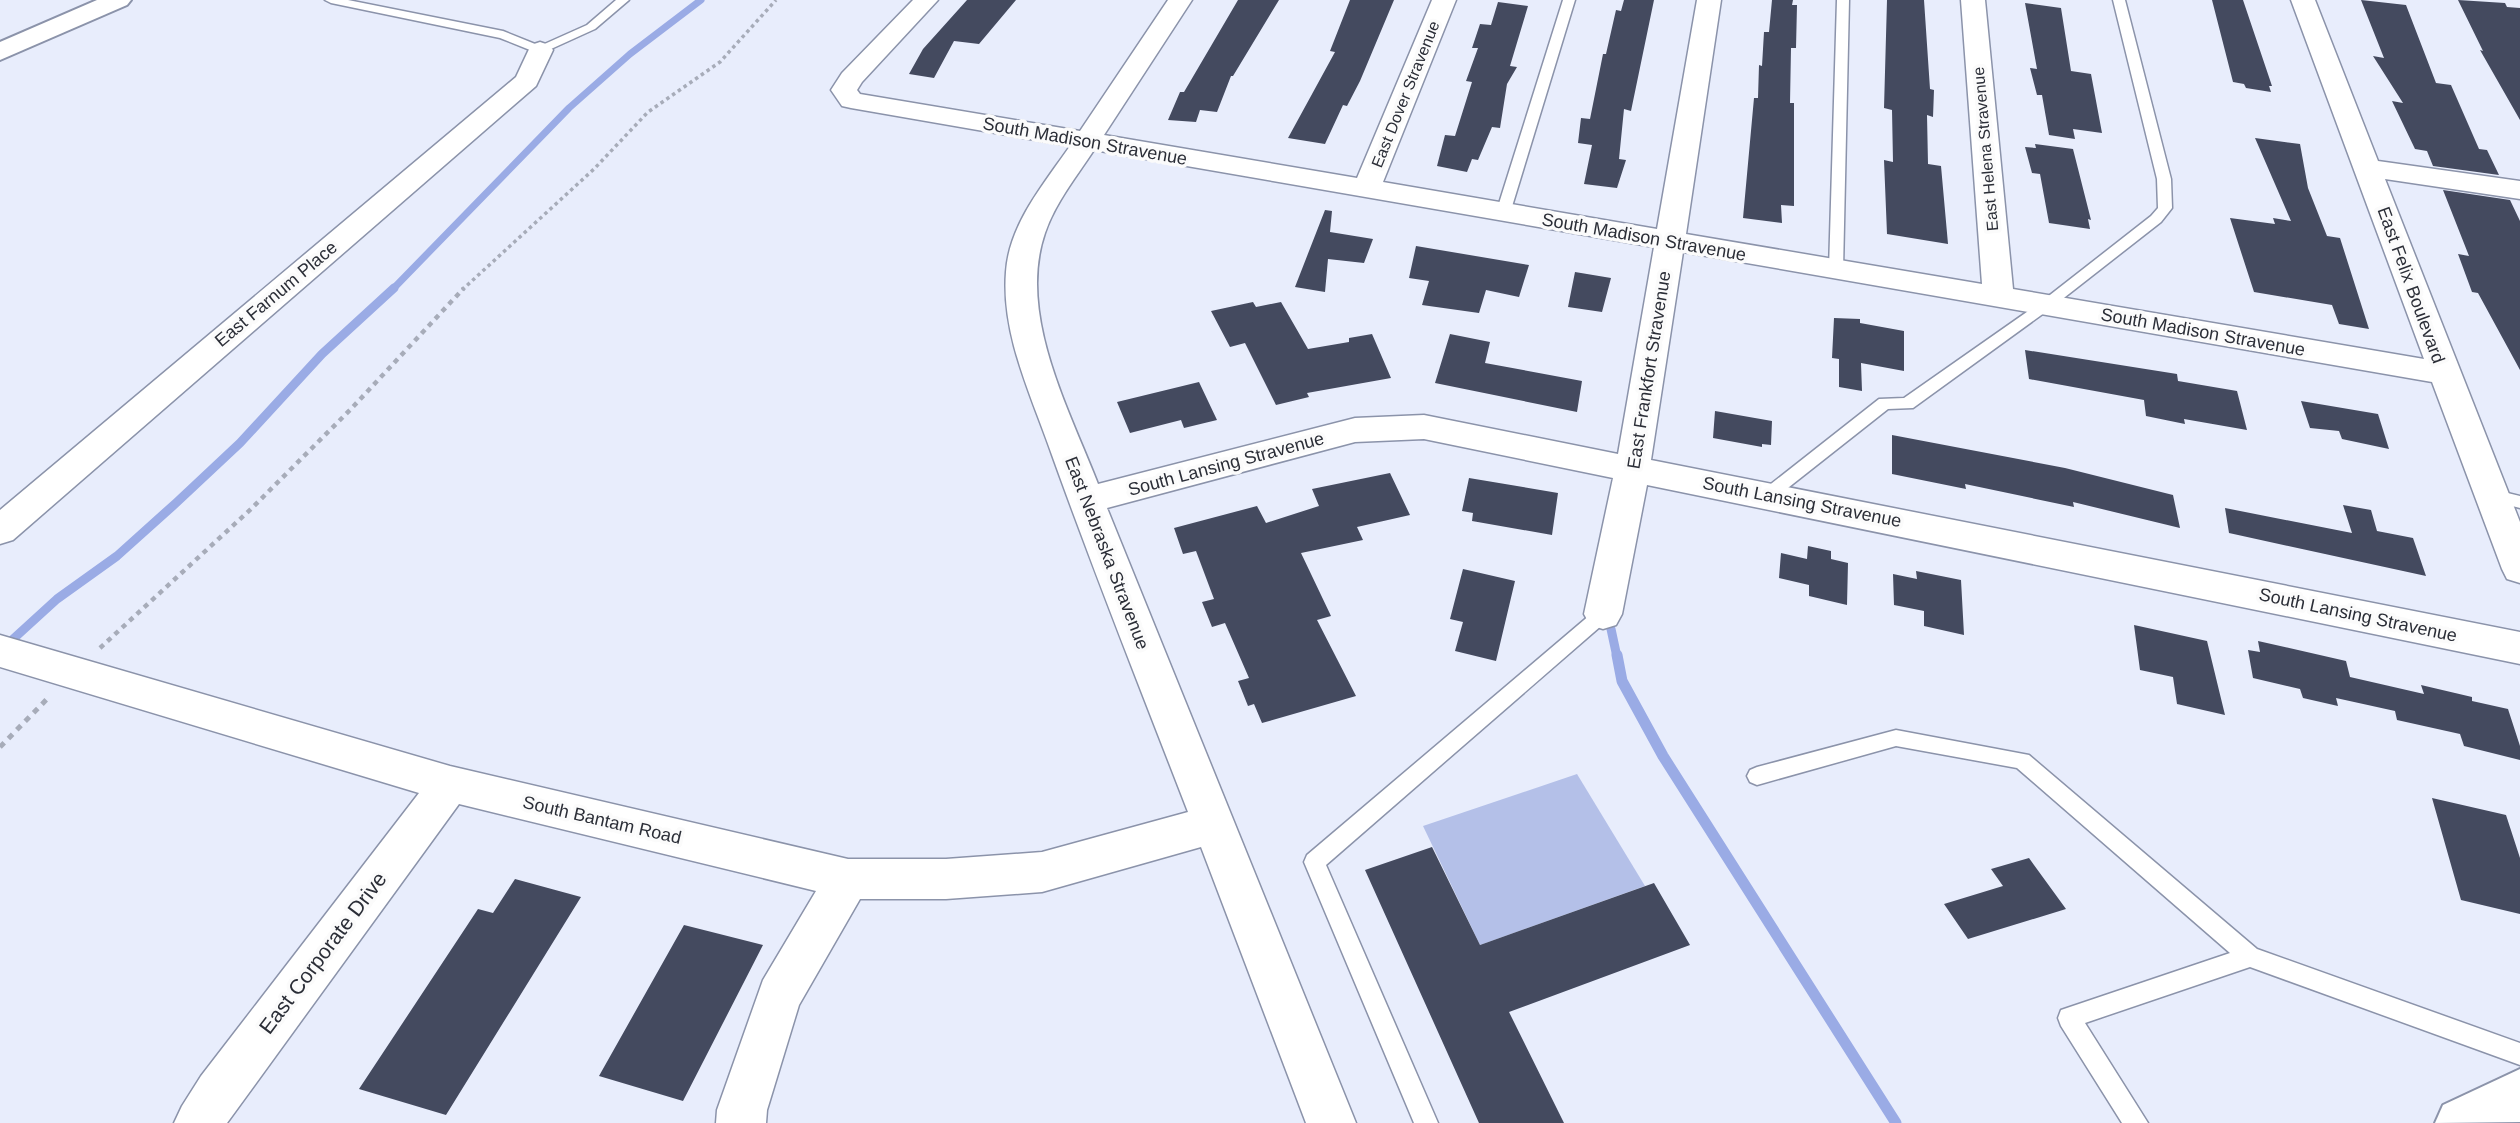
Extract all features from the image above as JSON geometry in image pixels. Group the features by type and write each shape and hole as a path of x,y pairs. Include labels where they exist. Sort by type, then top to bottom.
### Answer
{"main road":[{"path":"0,40 102,0"},
{"path":"0,52 118,0"},
{"path":"2462,1123 2517,1059"}],"street":[{"name":"South Madison Stravenue","path":"926,0 851,78 844,90 846,96 867,105 2444,373"},
{"name":"East Nebraska Stravenue","path":"1180,0 1050,194 1030,233 1021,270 1020,289 1035,361 1086,500 1331,1123"},
{"name":"East Dover Stravenue","path":"1366,189 1444,0"},
{"name":"East Frankfort Stravenue","path":"1604,614 1633,467 1709,0"},
{"name":"East Helena Stravenue","path":"1973,0 1998,297"},
{"name":"East Felix Boulevard","path":"2303,0 2444,373 2505,499 2519,564"},
{"name":"East Farnum Place","path":"0,530 527,80 540,50"},
{"path":"2368,168 2520,190"},
{"name":"South Lansing Stravenue","path":"1086,500 1355,430 1424,427 1633,467 2520,648"},
{"name":"South Bantam Road","path":"16,655 450,784 848,879 946,880 1042,872 1213,824"},
{"name":"East Corporate Drive","path":"201,1123 218,1093 450,784"},
{"path":"741,1123 742,1110 779,996 848,879"}],"lane":[{"path":"331,0 503,35 540,50 591,27 623,0"},
{"path":"1503,213 1569,0"},
{"path":"1836,270 1843,0"},
{"path":"1768,495 1885,403 1907,404 2046,304 2155,219 2165,208 2164,179 2119,0"},
{"path":"1426,1123 1314,862 1604,614"},
{"path":"1757,776 1896,738 2022,761 2250,957 2517,1059"},
{"path":"2136,1123 2069,1018 2250,957"}],"path":[{"path":"0,747 74,671 157,598 251,509 351,409 448,303 594,169 648,112 720,62 776,0"}],"shaded area":[{"path":"1577,774 1645,886 1480,945 1423,826"}],"building":[{"path":"967,0 1016,0 979,44 954,41 934,78 909,74 923,49"},
{"path":"1238,0 1279,0 1231,76 1217,112 1200,110 1196,122 1168,120 1180,92 1184,92"},
{"path":"1350,0 1394,0 1360,81 1347,106 1343,105 1325,144 1288,138 1335,52 1330,51"},
{"path":"1624,0 1654,0 1631,111 1624,109 1619,159 1626,160 1617,188 1584,184 1592,145 1578,143 1581,118 1590,119 1603,54 1606,54 1616,10 1621,11"},
{"path":"1772,0 1793,0 1792,5 1797,5 1796,48 1791,48 1790,103 1794,103 1794,206 1781,205 1782,223 1743,218 1754,98 1758,98 1759,65 1762,66 1764,32 1769,32"},
{"path":"1887,0 1924,0 1930,89 1934,90 1933,117 1927,115 1928,164 1941,166 1948,244 1887,234 1884,160 1893,162 1892,110 1884,108"},
{"path":"2212,0 2243,0 2272,86 2269,86 2271,92 2246,88 2244,84 2233,82"},
{"path":"2361,0 2406,5 2436,83 2451,85 2479,149 2487,150 2499,175 2433,166 2427,151 2415,149 2392,101 2403,103 2373,56 2384,58"},
{"path":"2458,0 2505,3 2507,7 2520,8 2520,120 2480,50 2483,51"},
{"path":"1498,2 1528,6 1510,66 1517,67 1507,84 1500,128 1492,127 1478,160 1472,159 1467,172 1437,166 1445,135 1455,136 1472,82 1466,81 1478,48 1472,48 1480,24 1491,25"},
{"path":"2025,3 2061,8 2071,71 2091,74 2102,133 2073,129 2075,139 2049,135 2042,95 2037,95 2030,68 2037,69"},
{"path":"2255,138 2300,144 2308,188 2327,236 2340,238 2369,329 2339,324 2332,305 2254,292 2230,218 2275,224 2273,218 2291,221"},
{"path":"2035,144 2073,149 2091,220 2088,219 2090,229 2049,223 2040,174 2032,173 2025,147 2036,148"},
{"path":"2443,190 2510,200 2520,221 2520,370 2478,293 2472,292 2458,254 2469,256"},
{"path":"1325,210 1332,211 1330,232 1373,239 1364,263 1328,259 1325,292 1295,287"},
{"path":"1416,246 1529,265 1519,297 1486,290 1479,313 1422,305 1429,281 1409,278"},
{"path":"1575,272 1611,278 1602,312 1568,307"},
{"path":"1253,302 1256,307 1281,302 1308,349 1349,342 1349,338 1372,334 1391,378 1307,393 1309,397 1276,405 1245,343 1230,347 1211,311"},
{"path":"1834,318 1860,319 1860,323 1904,331 1904,371 1861,363 1862,391 1839,387 1839,359 1832,358"},
{"path":"1450,334 1490,342 1485,363 1582,381 1577,412 1435,383"},
{"path":"2025,350 2177,374 2178,381 2237,391 2247,430 2184,419 2185,424 2146,416 2144,400 2029,379"},
{"path":"1199,382 1217,420 1184,428 1181,420 1130,433 1117,402"},
{"path":"2301,401 2378,414 2389,449 2342,439 2339,431 2310,428"},
{"path":"1715,411 1772,421 1771,445 1762,444 1762,447 1713,438"},
{"path":"1892,435 2065,468 2173,495 2180,528 2073,502 2074,507 1965,484 1966,489 1892,474"},
{"path":"1390,473 1410,515 1357,527 1363,540 1301,553 1331,616 1317,620 1356,696 1262,723 1254,704 1248,706 1238,681 1249,678 1225,623 1212,627 1202,602 1214,599 1196,551 1183,554 1174,528 1257,506 1266,523 1319,506 1312,489"},
{"path":"1469,478 1558,493 1552,535 1472,521 1473,513 1462,511"},
{"path":"2343,505 2371,510 2377,531 2413,538 2426,576 2229,533 2225,508 2352,533"},
{"path":"1808,546 1831,551 1831,559 1848,563 1847,605 1809,596 1809,585 1779,578 1781,553 1807,559"},
{"path":"1463,569 1515,581 1496,661 1455,651 1463,622 1450,619"},
{"path":"1916,571 1961,580 1964,635 1924,626 1924,611 1894,605 1893,574 1917,579"},
{"path":"2134,625 2207,641 2225,715 2177,704 2173,677 2140,670"},
{"path":"2258,641 2346,661 2350,677 2424,694 2421,685 2508,709 2520,746 2520,760 2464,746 2460,734 2397,720 2395,711 2336,698 2338,706 2303,698 2300,689 2253,678 2248,650 2260,652"},
{"path":"2432,798 2506,815 2520,858 2520,914 2461,900"},
{"path":"1432,847 1480,945 1654,883 1690,945 1509,1012 1564,1123 1479,1123 1365,870"},
{"path":"2029,858 2066,909 1968,939 1944,904 2003,886 1991,869"},
{"path":"515,879 581,897 446,1115 359,1089 478,909 493,913"},
{"path":"684,925 763,945 683,1101 599,1076"}],"waterway":[{"path":"393,288 569,108 630,54 701,0"},
{"path":"0,651 57,599 117,556 176,503 240,443 322,354 393,288"},
{"path":"1611,629 1617,657"},
{"path":"1617,655 1622,681 1663,756 1896,1123"}]}
